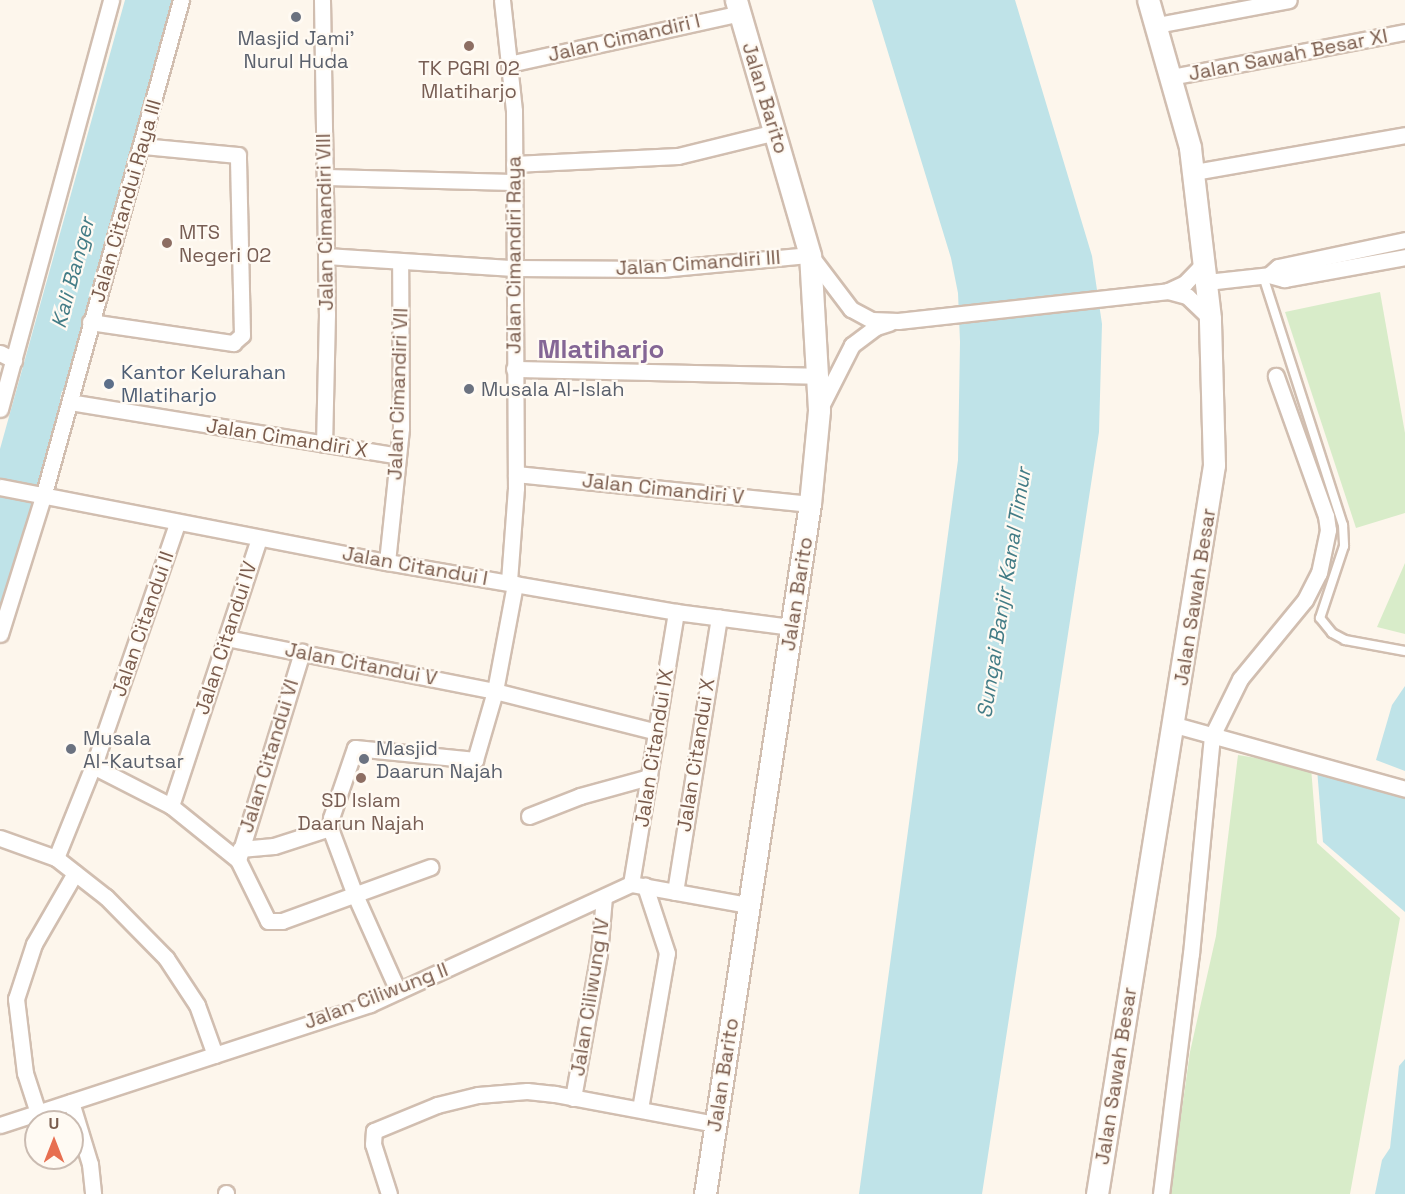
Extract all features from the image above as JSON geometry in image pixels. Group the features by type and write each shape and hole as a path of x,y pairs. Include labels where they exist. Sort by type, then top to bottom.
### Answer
{"street":[{"path":"0,410 7,356 111,0"},
{"name":"Jalan Citandui Raya III","path":"0,634 70,402 90,322 143,146 181,0"},
{"name":"Jalan Cimandiri VIII","path":"322,0 326,256 324,444"},
{"name":"Jalan Cimandiri Raya","path":"330,828 354,748 472,762 476,758 495,691 512,583 516,474 513,164 509,64 502,0"},
{"name":"Jalan Sawah Besar","path":"1096,1194 1175,725 1214,465 1210,318 1194,172 1171,77 1148,0"},
{"path":"1156,25 1289,0"},
{"name":"Jalan Cimandiri I","path":"509,64 738,6"},
{"name":"Jalan Barito","path":"705,1194 810,504 819,410 819,376 810,255 738,6"},
{"name":"Jalan Sawah Besar XI","path":"1171,77 1405,32"},
{"path":"513,164 678,156 776,132"},
{"path":"1194,172 1405,135"},
{"path":"90,322 233,343 242,336 238,155 143,146"},
{"path":"325,177 513,182"},
{"path":"1266,275 1278,267 1405,240"},
{"path":"810,255 851,309 872,320 898,321"},
{"name":"Jalan Cimandiri III","path":"326,256 513,267 661,269 810,255"},
{"path":"1168,291 1206,272 1266,275 1284,279 1405,257"},
{"name":"Jalan Cimandiri VII","path":"387,562 398,456 400,261"},
{"path":"819,410 852,345 876,327 898,321 1168,291 1186,296 1210,318"},
{"path":"514,369 819,376"},
{"path":"1161,1194 1191,954 1212,735 1240,679 1305,600 1319,573 1328,531 1326,516 1276,376"},
{"name":"Jalan Cimandiri X","path":"70,402 398,456"},
{"name":"Jalan Cimandiri V","path":"516,474 810,504"},
{"name":"Jalan Citandui I","path":"0,487 177,524 387,562 676,612 792,627"},
{"name":"Jalan Citandui II","path":"56,858 93,766 177,524"},
{"name":"Jalan Citandui IV","path":"171,806 259,539"},
{"name":"Jalan Citandui IX","path":"638,885 649,777 676,612"},
{"name":"Jalan Citandui X","path":"675,891 719,618"},
{"name":"Jalan Citandui V","path":"227,638 495,691 657,732"},
{"name":"Jalan Citandui VI","path":"239,854 302,652"},
{"path":"1175,725 1405,789"},
{"path":"93,766 171,806 239,854 268,921 282,921 430,867"},
{"path":"530,816 580,796 649,777"},
{"path":"239,854 274,846 330,828 355,895 398,991"},
{"path":"0,838 56,858 106,897 166,958 197,1005 215,1055"},
{"path":"37,1110 24,1073 16,999 34,944 75,873"},
{"path":"638,885 748,905"},
{"path":"638,885 667,953 640,1109"},
{"name":"Jalan Ciliwung II","path":"47,1110 215,1055 398,991 604,897 638,885"},
{"name":"Jalan Ciliwung IV","path":"573,1098 599,954 604,897"},
{"path":"389,1194 372,1144 374,1131 437,1106 478,1095 527,1091 640,1109 715,1124"},
{"path":"70,1102 90,1164 93,1194"},
{"name":"Jalan Ciliwung II","path":"0,1125 24,1117"}],"lane":[{"path":"1266,275 1343,525 1344,546 1320,618 1332,633 1345,640 1405,651"}],"green space":[{"path":"1380,292 1405,433 1405,513 1356,528 1285,312"},
{"path":"1405,563 1405,634 1377,627"},
{"path":"1238,755 1311,767 1317,843 1400,918 1350,1194 1170,1194 1190,1052 1216,936"}],"water":[{"name":"Kali Banger","path":"125,0 173,0 67,391 62,391 60,399 63,401 0,614 0,449"},
{"name":"Sungai Banjir Kanal Timur","path":"872,0 1015,0 1092,256 1102,324 1099,432 982,1194 859,1194 958,460 960,342 958,293 951,258"},
{"path":"1405,686 1405,771 1376,760 1392,705"},
{"path":"1317,769 1405,798 1405,912 1323,842"},
{"path":"1405,1059 1405,1194 1375,1194 1382,1160 1390,1148 1399,1066"}],"place":[{"name":"Masjid Jami' Nurul Huda","path":"296,17"},
{"name":"TK PGRI 02 Mlatiharjo","path":"469,46"},
{"name":"MTS Negeri 02","path":"167,243"},
{"name":"Kantor Kelurahan Mlatiharjo","path":"109,384"},
{"name":"Musala Al-Islah","path":"469,389"},
{"name":"Musala Al-Kautsar","path":"71,749"},
{"name":"Masjid Daarun Najah","path":"364,759"},
{"name":"SD Islam Daarun Najah","path":"361,778"}],"district":[{"name":"Mlatiharjo","path":"601,350"}]}
